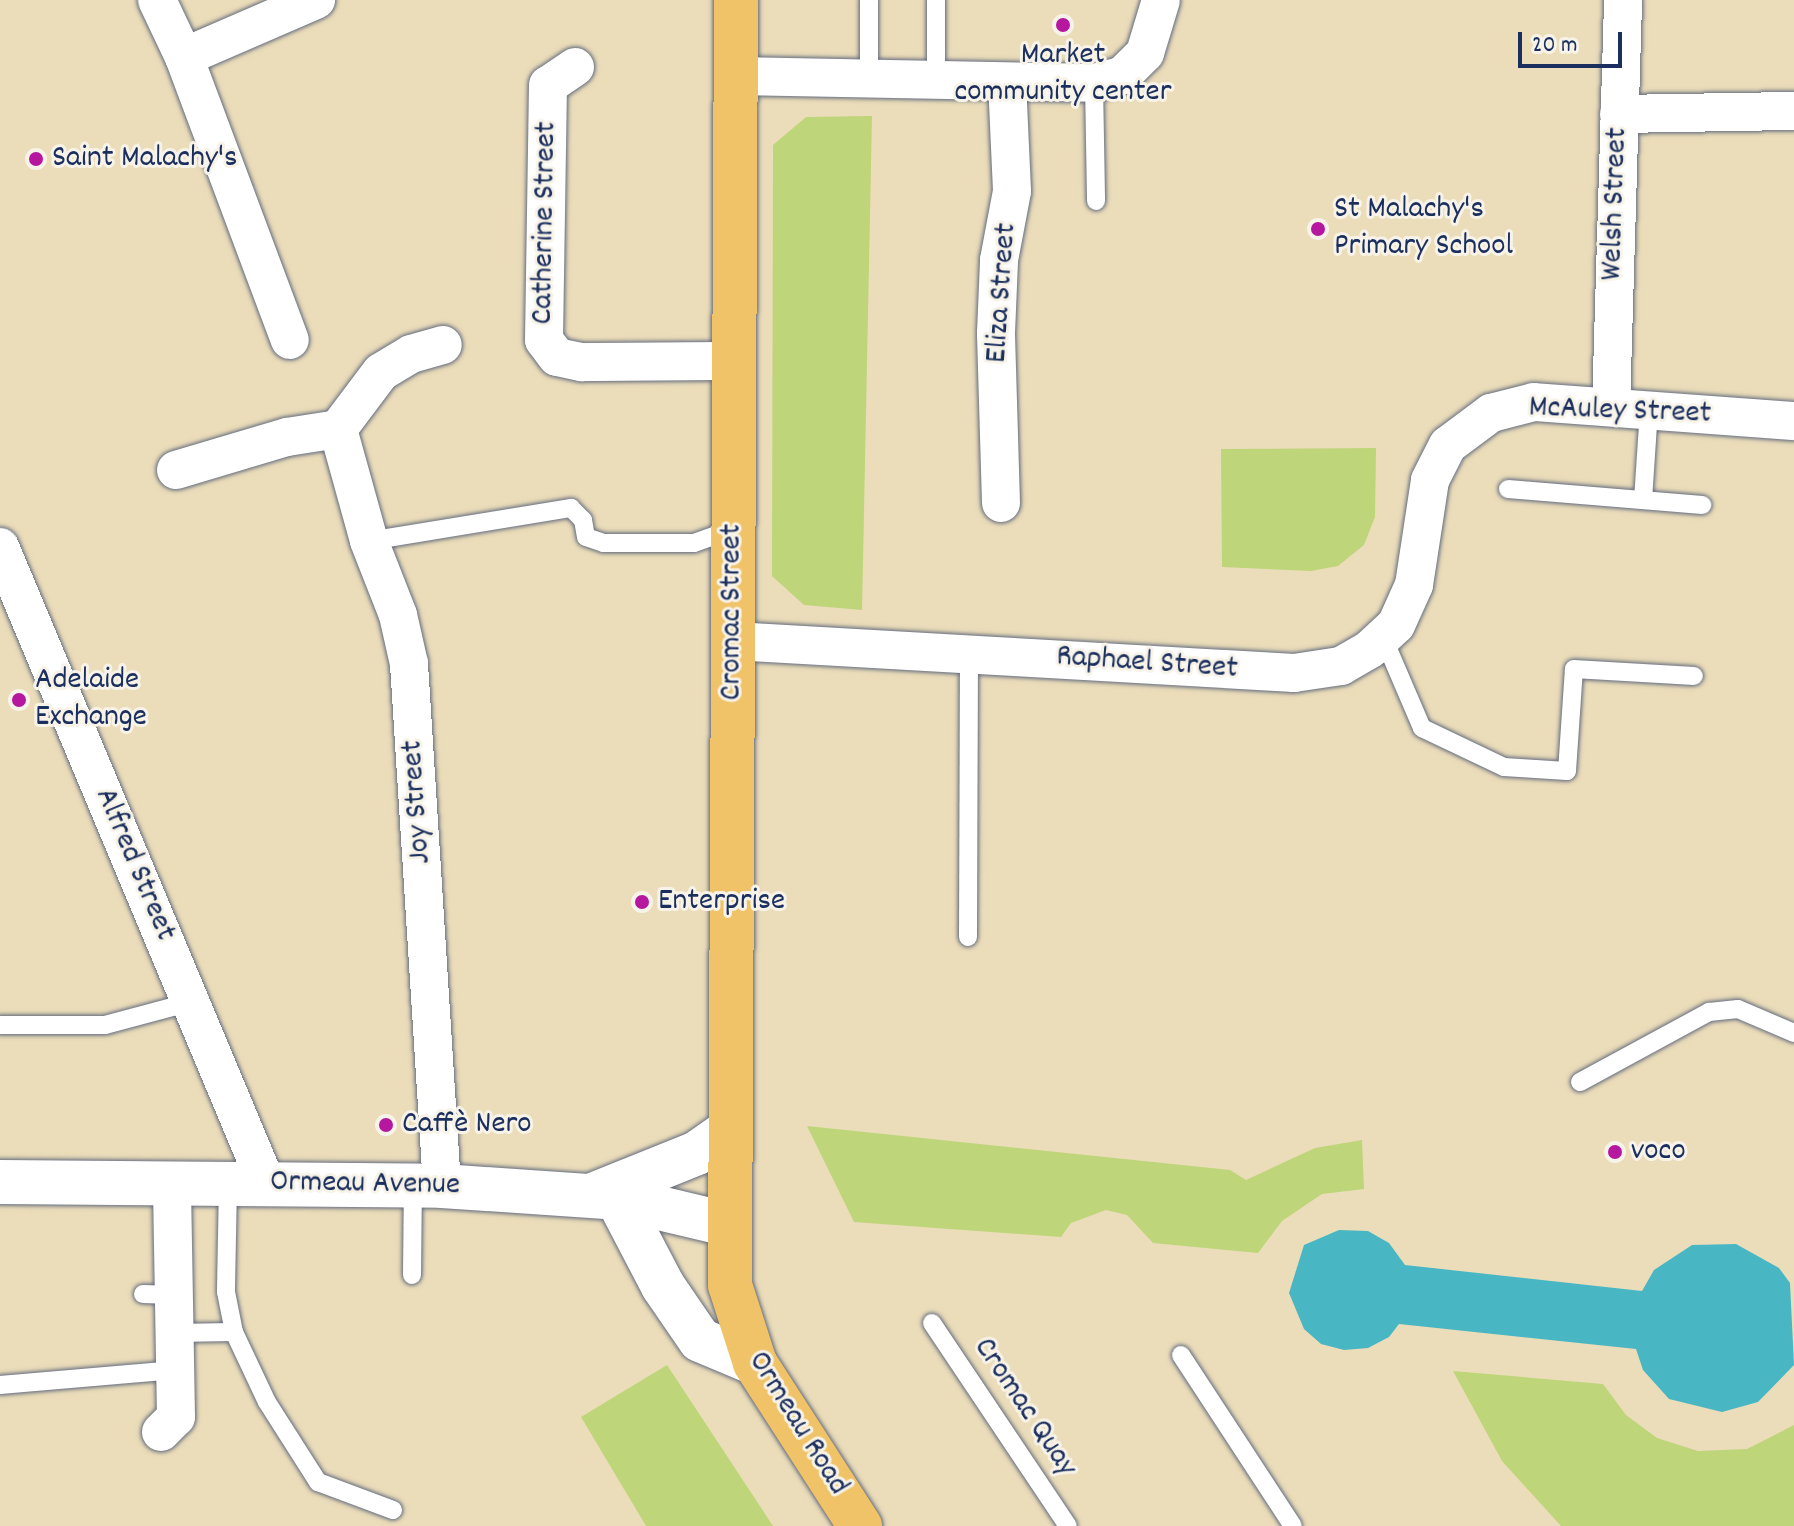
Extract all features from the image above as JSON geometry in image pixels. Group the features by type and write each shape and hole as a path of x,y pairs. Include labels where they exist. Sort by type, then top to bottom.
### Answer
{"main road":[{"name":"Cromac Street","path":"726,1224 736,0"},
{"name":"Ormeau Road","path":"726,1224 733,1304 755,1363 860,1526"}],"street":[{"path":"157,0 184,57 290,340"},
{"path":"184,57 316,0"},
{"path":"736,76 1007,82 1108,79 1145,53 1161,14 1161,0"},
{"name":"Welsh Street","path":"1611,407 1623,0"},
{"name":"Catherine Street","path":"575,67 548,85 544,340 557,357 581,362 734,361"},
{"name":"Eliza Street","path":"1001,503 996,333 999,260 1012,191 1007,82"},
{"path":"1619,114 1794,111"},
{"path":"176,470 287,437 338,429 381,372 411,354 443,345"},
{"name":"McAuley Street","path":"1430,480 1448,445 1491,413 1534,402 1794,421"},
{"name":"Joy Street","path":"338,429 369,541 398,615 409,664 427,1186"},
{"name":"Raphael Street","path":"733,641 969,652 1294,673 1341,666 1396,625 1414,585 1430,480"},
{"name":"Alfred Street","path":"0,547 191,1002 247,1183"},
{"path":"727,1132 697,1153 605,1197 700,1340 755,1363"},
{"name":"Ormeau Avenue","path":"0,1182 427,1186 605,1197 726,1224"},
{"path":"161,1432 176,1417 175,1352 158,1295 172,1182"}],"lane":[{"path":"869,0 869,80"},
{"path":"936,0 936,81"},
{"path":"1096,201 1108,79"},
{"path":"1643,500 1649,410"},
{"path":"1508,489 1702,505"},
{"path":"369,541 571,508 583,520 586,537 603,543 694,543 733,529"},
{"path":"1383,637 1422,728 1504,767 1567,771 1574,669 1694,676"},
{"path":"968,937 969,652"},
{"path":"0,1025 105,1025 191,1002"},
{"path":"1580,1082 1709,1012 1738,1009 1794,1033"},
{"path":"247,1183 226,1277 234,1332 267,1402 318,1482 393,1510"},
{"path":"412,1275 427,1186"},
{"name":"Cromac Quay","path":"932,1323 1068,1526"},
{"path":"0,1385 175,1352 234,1332"},
{"path":"1181,1355 1293,1526"}],"green space":[{"path":"872,116 862,610 804,605 772,576 773,145 806,117"},
{"path":"1376,448 1375,517 1364,545 1338,566 1311,571 1222,567 1221,449"},
{"path":"807,1126 1230,1170 1246,1180 1315,1148 1362,1140 1364,1189 1322,1194 1282,1221 1258,1253 1153,1243 1127,1215 1106,1210 1071,1223 1061,1237 854,1222"},
{"path":"667,1365 773,1526 646,1526 581,1417"},
{"path":"1453,1371 1603,1384 1626,1415 1657,1438 1698,1451 1747,1449 1794,1425 1794,1526 1561,1526 1502,1461"}],"water":[{"path":"1339,1230 1368,1231 1389,1243 1405,1265 1642,1291 1654,1270 1692,1245 1736,1244 1779,1268 1790,1283 1794,1365 1758,1402 1722,1412 1669,1399 1643,1370 1636,1349 1399,1324 1389,1337 1368,1348 1344,1350 1321,1344 1304,1329 1289,1293 1304,1245"}],"place":[{"name":"Market community center","path":"1063,25"},
{"name":"Saint Malachy's","path":"36,159"},
{"name":"St Malachy's Primary School","path":"1318,229"},
{"name":"Adelaide Exchange","path":"19,700"},
{"name":"Enterprise","path":"642,902"},
{"name":"Caffè Nero","path":"386,1125"},
{"name":"voco","path":"1615,1152"}]}
